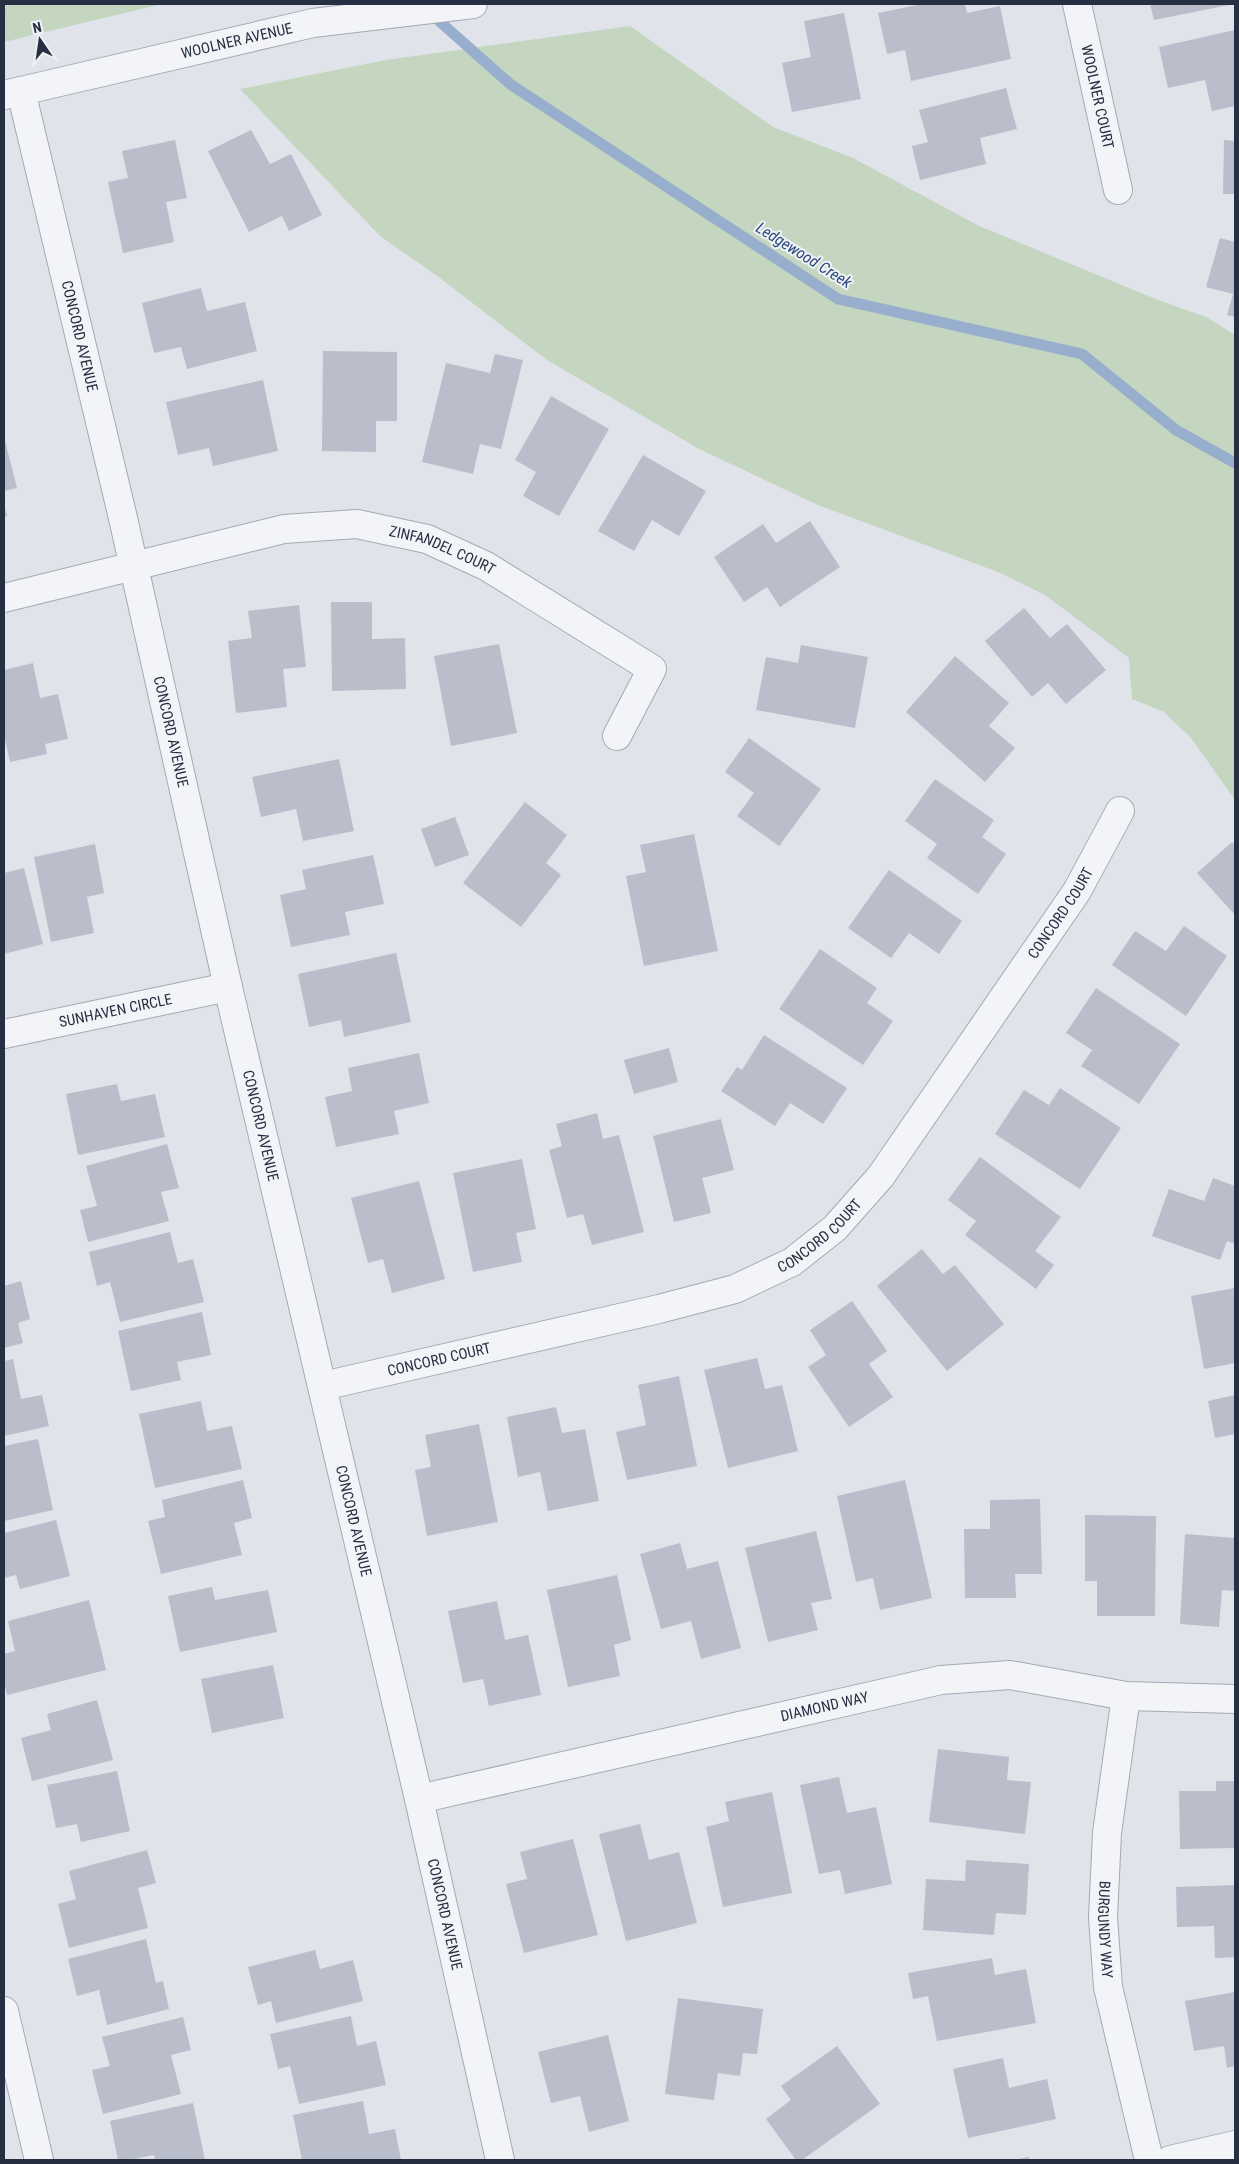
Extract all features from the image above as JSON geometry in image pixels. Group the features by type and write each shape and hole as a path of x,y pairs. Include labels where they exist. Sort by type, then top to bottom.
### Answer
{"street":[{"name":"WOOLNER AVENUE","path":"12,93 313,23 473,4"},
{"name":"WOOLNER COURT","path":"1077,4 1118,190"},
{"name":"CONCORD AVENUE","path":"12,93 134,565 228,987 419,1798 500,2160"},
{"name":"ZINFANDEL COURT","path":"134,565 284,529 356,524 428,539 486,566 652,669 617,736"},
{"path":"4,598 134,565"},
{"name":"CONCORD COURT","path":"323,1386 658,1309 735,1289 792,1262 836,1228 881,1176 1078,891 1120,811"},
{"name":"SUNHAVEN CIRCLE","path":"4,1034 228,987"},
{"name":"DIAMOND WAY","path":"419,1798 941,1680 1010,1675 1126,1696 1235,1698"},
{"name":"BURGUNDY WAY","path":"1126,1696 1108,1833 1103,1917 1108,1987 1149,2160"},
{"path":"4,2011 39,2160"},
{"path":"1170,2160 1235,2145"}],"green space":[{"path":"4,4 162,4 4,42"},
{"path":"630,26 773,127 853,158 979,226 1158,300 1206,317 1235,335 1235,800 1191,738 1164,712 1132,699 1129,658 1045,595 998,572 818,505 701,450 547,360 436,275 380,236 240,89 386,60"}],"building":[{"path":"922,4 965,4 967,13 1000,6 1011,59 911,81 905,50 887,54 878,13"},
{"path":"1150,4 1229,4 1229,5 1154,20"},
{"path":"844,13 861,99 792,112 782,63 811,57 804,21"},
{"path":"1235,30 1235,106 1212,111 1205,80 1168,88 1159,47"},
{"path":"1006,88 1017,129 980,138 986,164 920,180 912,146 928,142 919,110"},
{"path":"251,130 270,164 291,154 322,215 289,231 282,216 249,232 208,151"},
{"path":"175,140 187,198 166,202 174,242 123,253 108,182 128,178 122,151"},
{"path":"1224,140 1235,141 1235,194 1223,194"},
{"path":"1220,238 1235,242 1235,317 1227,315 1233,294 1206,287"},
{"path":"201,288 207,311 245,302 257,351 187,369 181,347 154,353 142,303"},
{"path":"323,351 397,352 397,421 376,421 376,452 322,451"},
{"path":"495,354 523,360 501,449 480,444 473,474 422,462 446,363 490,373"},
{"path":"263,380 278,451 213,466 209,448 178,455 166,402"},
{"path":"551,396 609,429 559,516 523,496 536,472 515,460"},
{"path":"4,437 17,488 4,491"},
{"path":"643,455 706,491 679,536 652,520 634,551 598,531"},
{"path":"4,505 7,516 4,517"},
{"path":"810,521 840,567 780,607 767,587 744,602 714,557 763,524 776,543"},
{"path":"331,602 372,602 372,639 405,638 406,689 332,691"},
{"path":"299,605 306,667 283,669 287,707 236,713 228,641 252,638 248,611"},
{"path":"1024,608 1050,638 1067,624 1106,670 1066,704 1048,683 1032,697 985,641"},
{"path":"499,644 517,733 451,746 434,656"},
{"path":"801,645 868,657 855,728 756,710 766,657 798,663"},
{"path":"955,656 1009,703 989,726 1015,748 985,782 906,712"},
{"path":"33,663 40,698 58,694 68,739 45,744 47,754 10,762 4,735 4,670"},
{"path":"749,738 821,789 779,846 737,816 754,793 725,772"},
{"path":"339,759 354,831 303,841 296,809 261,817 252,777"},
{"path":"935,779 994,820 982,837 1006,854 978,894 927,858 937,844 905,821"},
{"path":"525,802 567,835 546,863 561,875 521,927 463,883"},
{"path":"455,817 469,855 435,867 421,829"},
{"path":"694,834 718,951 644,966 626,876 646,872 640,845"},
{"path":"1232,842 1235,846 1235,915 1197,873"},
{"path":"95,844 104,893 87,897 94,933 51,942 34,857"},
{"path":"373,855 384,904 345,912 350,935 291,947 280,895 306,889 302,870"},
{"path":"24,868 43,944 4,954 4,873"},
{"path":"889,870 962,921 939,954 909,933 891,958 848,928"},
{"path":"1184,926 1227,956 1186,1016 1112,965 1135,931 1166,951"},
{"path":"820,949 877,988 867,1003 893,1021 863,1065 779,1009"},
{"path":"396,953 411,1022 344,1037 341,1020 309,1027 298,974"},
{"path":"1096,988 1180,1044 1139,1104 1081,1066 1092,1050 1066,1033"},
{"path":"764,1035 847,1088 823,1124 790,1103 775,1126 721,1091 737,1067 742,1070"},
{"path":"669,1048 678,1082 634,1094 624,1060"},
{"path":"419,1053 429,1103 394,1111 399,1134 336,1147 325,1097 352,1091 348,1068"},
{"path":"117,1084 121,1101 155,1094 165,1137 78,1155 66,1094"},
{"path":"1060,1088 1121,1128 1080,1189 995,1134 1024,1090 1049,1105"},
{"path":"597,1113 603,1139 619,1135 644,1232 592,1245 583,1214 567,1218 549,1150 562,1146 556,1124"},
{"path":"721,1119 734,1170 702,1178 711,1213 674,1222 653,1136"},
{"path":"167,1144 179,1188 161,1192 169,1221 88,1242 80,1210 97,1206 86,1166"},
{"path":"980,1157 1061,1217 1035,1251 1054,1265 1036,1289 965,1235 976,1221 948,1200"},
{"path":"522,1159 536,1229 516,1233 522,1262 473,1272 453,1173"},
{"path":"1213,1178 1235,1186 1235,1244 1227,1241 1220,1260 1152,1236 1169,1189 1204,1201"},
{"path":"419,1181 445,1279 392,1293 383,1259 368,1263 351,1198"},
{"path":"170,1232 178,1263 193,1259 204,1302 120,1322 110,1282 97,1286 89,1252"},
{"path":"922,1249 943,1274 955,1265 1004,1324 947,1371 877,1286"},
{"path":"21,1281 30,1319 18,1323 23,1343 4,1348 4,1286"},
{"path":"1235,1288 1235,1363 1204,1369 1191,1296"},
{"path":"852,1301 887,1351 869,1364 893,1397 849,1427 808,1367 826,1355 810,1330"},
{"path":"202,1312 211,1355 177,1362 181,1380 131,1391 118,1331"},
{"path":"757,1358 765,1389 782,1385 798,1451 728,1468 704,1370"},
{"path":"13,1359 21,1399 42,1395 49,1426 4,1436 4,1361"},
{"path":"679,1376 697,1466 627,1480 616,1432 646,1425 638,1385"},
{"path":"1235,1395 1235,1434 1215,1438 1208,1401"},
{"path":"201,1401 207,1431 232,1426 242,1469 155,1488 139,1414"},
{"path":"556,1407 562,1433 585,1429 599,1501 548,1511 540,1472 518,1477 507,1417"},
{"path":"479,1424 498,1522 427,1536 415,1470 431,1467 425,1435"},
{"path":"38,1439 53,1510 4,1521 4,1446"},
{"path":"243,1480 252,1518 234,1523 242,1555 161,1574 148,1521 165,1517 162,1500"},
{"path":"905,1480 932,1598 880,1610 873,1578 856,1582 837,1496"},
{"path":"1040,1499 1042,1574 1015,1574 1016,1598 965,1598 964,1529 990,1529 990,1500"},
{"path":"1085,1515 1156,1516 1155,1616 1097,1616 1097,1581 1085,1581"},
{"path":"56,1520 70,1576 20,1589 16,1575 4,1578 4,1533"},
{"path":"816,1531 832,1599 811,1603 818,1630 768,1642 745,1548"},
{"path":"1185,1534 1235,1538 1235,1591 1222,1590 1219,1627 1180,1624"},
{"path":"680,1543 687,1569 718,1561 741,1648 701,1659 691,1621 661,1629 640,1554"},
{"path":"617,1575 631,1640 614,1645 620,1676 568,1687 547,1590"},
{"path":"212,1587 215,1600 268,1590 277,1632 180,1652 168,1596"},
{"path":"89,1600 106,1670 7,1695 4,1682 4,1654 15,1651 8,1621"},
{"path":"497,1601 505,1640 528,1635 541,1695 489,1706 483,1679 463,1683 448,1611"},
{"path":"273,1665 284,1718 212,1733 201,1679"},
{"path":"97,1700 113,1760 32,1781 21,1738 51,1730 47,1714"},
{"path":"938,1749 1009,1757 1007,1780 1031,1782 1025,1834 929,1822"},
{"path":"117,1771 130,1831 81,1842 77,1824 56,1828 47,1785"},
{"path":"839,1777 847,1813 876,1807 892,1884 845,1894 840,1870 819,1874 800,1785"},
{"path":"1216,1781 1235,1781 1235,1848 1180,1849 1179,1791 1216,1791"},
{"path":"772,1792 792,1893 723,1907 706,1827 729,1821 725,1802"},
{"path":"640,1824 649,1860 679,1852 697,1923 626,1941 599,1834"},
{"path":"573,1839 598,1935 524,1953 506,1884 527,1879 520,1852"},
{"path":"147,1850 156,1883 138,1888 148,1928 69,1948 58,1904 76,1899 69,1871"},
{"path":"966,1860 1029,1864 1026,1915 996,1913 994,1935 923,1930 926,1879 965,1881"},
{"path":"1235,1885 1235,1957 1215,1958 1214,1926 1177,1927 1176,1887"},
{"path":"146,1939 156,1983 163,1981 169,2009 107,2025 99,1990 77,1996 68,1959"},
{"path":"315,1950 320,1969 353,1960 363,2001 276,2023 271,2001 258,2005 248,1967"},
{"path":"992,1958 995,1975 1026,1969 1036,2023 937,2041 928,1996 913,1999 908,1973"},
{"path":"1235,1992 1235,2066 1227,2068 1224,2046 1194,2051 1185,2001"},
{"path":"678,1998 763,2009 757,2054 743,2053 740,2076 718,2073 714,2100 665,2094"},
{"path":"351,2016 357,2046 376,2041 386,2085 299,2104 290,2066 278,2069 270,2034"},
{"path":"183,2017 191,2050 171,2055 181,2094 103,2114 92,2070 110,2066 102,2037"},
{"path":"608,2035 629,2121 589,2132 580,2096 551,2103 538,2052"},
{"path":"837,2046 880,2104 802,2160 796,2160 766,2119 791,2100 781,2086"},
{"path":"1003,2058 1009,2088 1047,2079 1056,2119 968,2138 953,2069"},
{"path":"363,2101 369,2134 395,2129 401,2160 302,2160 293,2115"},
{"path":"193,2103 205,2160 155,2160 154,2155 129,2160 118,2160 110,2121"},
{"path":"1029,2157 1030,2160 1018,2160 1018,2159"}],"waterway":[{"name":"Ledgewood Creek","path":"429,12 510,84 838,299 1082,354 1176,430 1235,463"}]}
